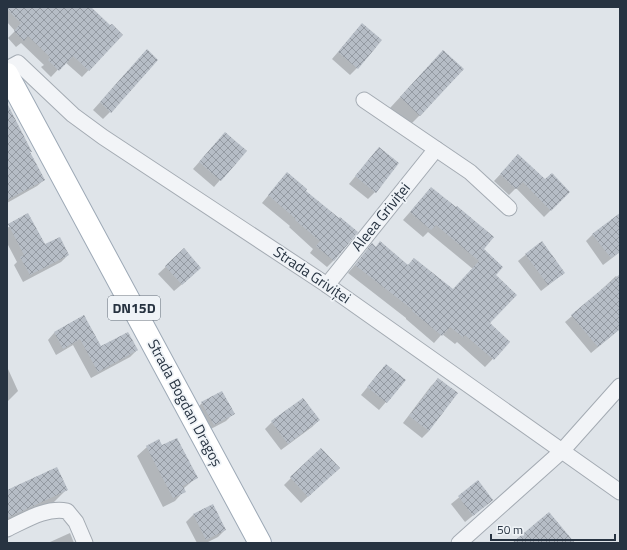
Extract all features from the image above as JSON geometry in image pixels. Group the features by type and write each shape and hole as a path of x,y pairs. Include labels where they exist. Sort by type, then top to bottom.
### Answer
{"main road":[{"name":"Strada Bogdan Dragoș","path":"7,74 260,543"}],"street":[{"name":"Strada Griviței","path":"7,69 18,63 73,115 327,285 620,492"},
{"path":"364,100 470,172 509,208"},
{"name":"Aleea Griviței","path":"327,285 436,149"},
{"path":"458,543 562,451 620,386"},
{"path":"7,529 46,512 59,510 67,511 76,522 85,543"}],"building":[{"path":"7,7 91,7 123,35 89,71 73,56 59,71 48,60 50,57 28,36 24,41 14,31 21,23 7,9"},
{"path":"362,23 382,40 358,69 338,52"},
{"path":"147,49 158,60 111,113 100,102"},
{"path":"443,50 464,69 420,116 400,97"},
{"path":"7,103 45,180 7,200"},
{"path":"225,132 247,151 221,181 199,162"},
{"path":"379,147 399,163 376,193 355,176"},
{"path":"518,154 545,179 552,173 570,192 551,211 523,182 516,189 500,174"},
{"path":"287,172 307,189 306,191 358,232 334,261 316,246 320,241 268,195"},
{"path":"431,187 456,207 457,206 494,237 484,249 503,267 496,275 517,295 490,323 510,342 494,360 465,335 463,337 450,327 442,336 412,311 413,310 355,265 372,243 376,247 380,241 408,265 414,258 453,289 479,261 436,225 431,230 410,212"},
{"path":"28,213 45,244 60,237 69,255 30,275 20,257 24,255 8,224"},
{"path":"620,213 620,252 611,258 592,234"},
{"path":"542,241 565,273 548,285 525,254"},
{"path":"184,248 201,268 182,285 165,266"},
{"path":"620,274 620,329 598,347 571,315"},
{"path":"84,315 101,346 128,332 138,350 98,372 80,339 63,349 54,332"},
{"path":"386,364 406,380 387,403 367,387"},
{"path":"438,378 458,393 429,431 409,416"},
{"path":"222,391 235,414 214,425 201,402"},
{"path":"303,398 320,420 288,444 271,421"},
{"path":"177,438 198,478 183,486 186,492 173,498 146,446 159,439 162,445"},
{"path":"321,448 340,468 308,497 290,477"},
{"path":"57,467 68,490 7,518 7,490"},
{"path":"478,480 493,500 473,516 458,496"},
{"path":"213,504 226,530 206,540 193,514"},
{"path":"549,512 575,543 512,543"}]}
